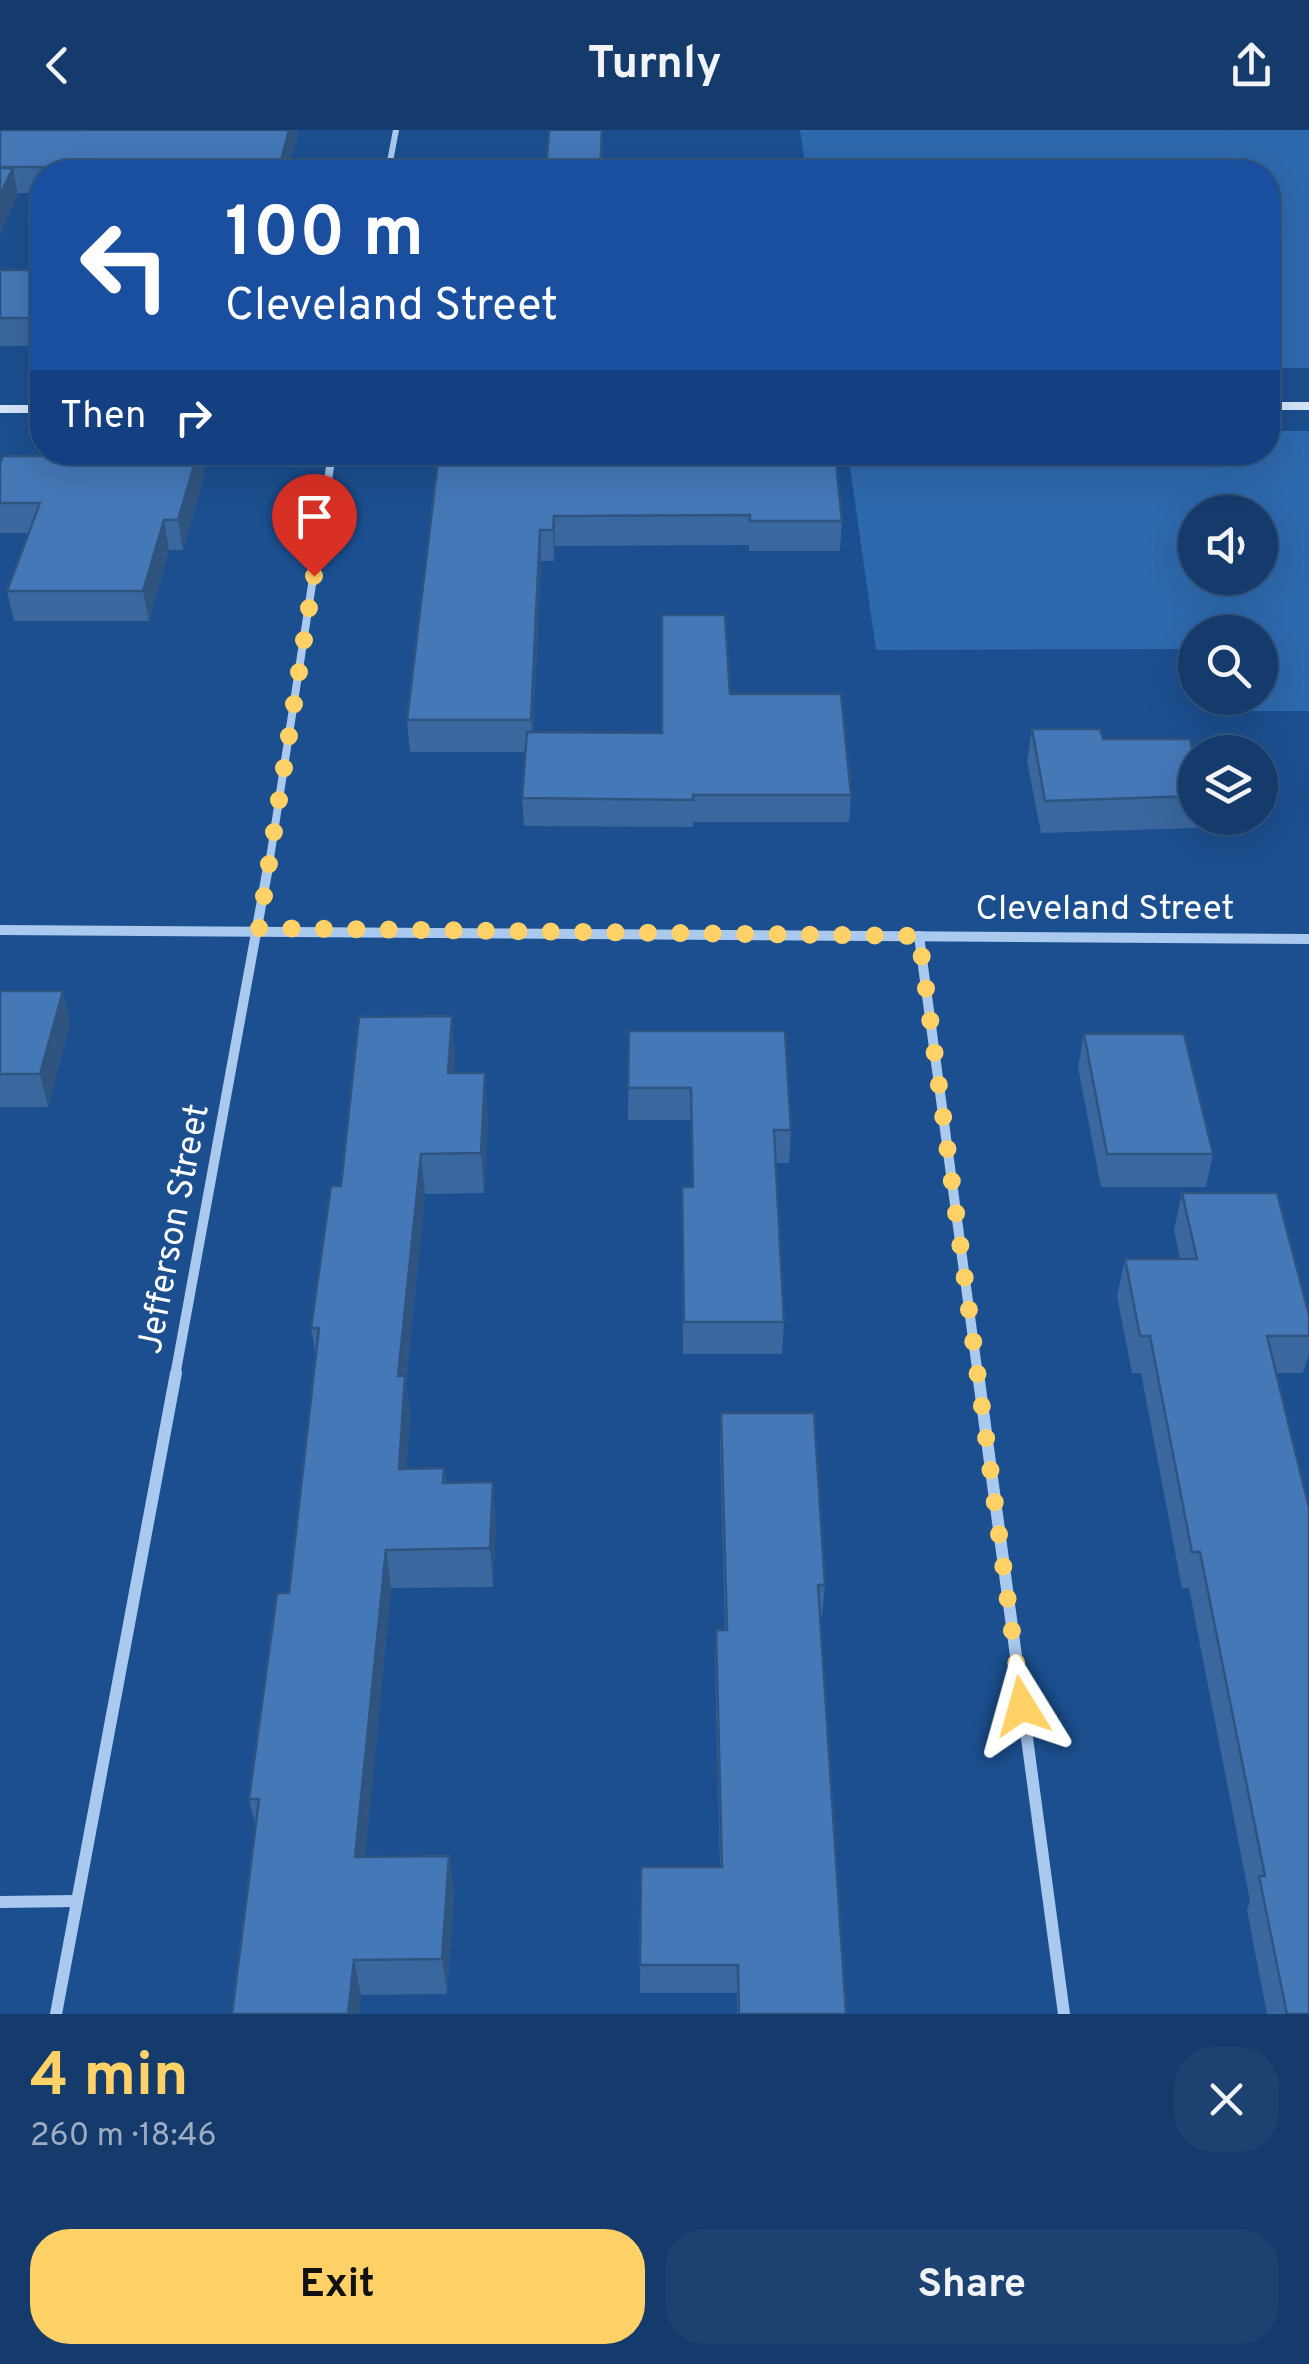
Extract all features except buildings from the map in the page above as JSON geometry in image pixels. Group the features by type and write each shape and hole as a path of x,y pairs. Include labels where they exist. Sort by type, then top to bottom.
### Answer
{"main road":[{"path":"1280,406 1309,406"},
{"path":"0,409 30,409"}],"street":[{"path":"390,160 396,130"},
{"name":"Jefferson Street","path":"56,2014 259,928 330,465"},
{"name":"Cleveland Street","path":"0,930 259,928 1309,938"},
{"path":"919,936 1064,2014"},
{"path":"0,1902 78,1901"}],"shaded area":[{"path":"800,130 1309,130 1309,368 1280,368 1280,160 804,160"},
{"path":"1280,431 1309,431 1309,711 1278,711 1278,615 1178,615 1178,649 876,650 850,465 1280,465"}],"route":[{"path":"314,576 259,928 919,936 1022,1706"}]}
